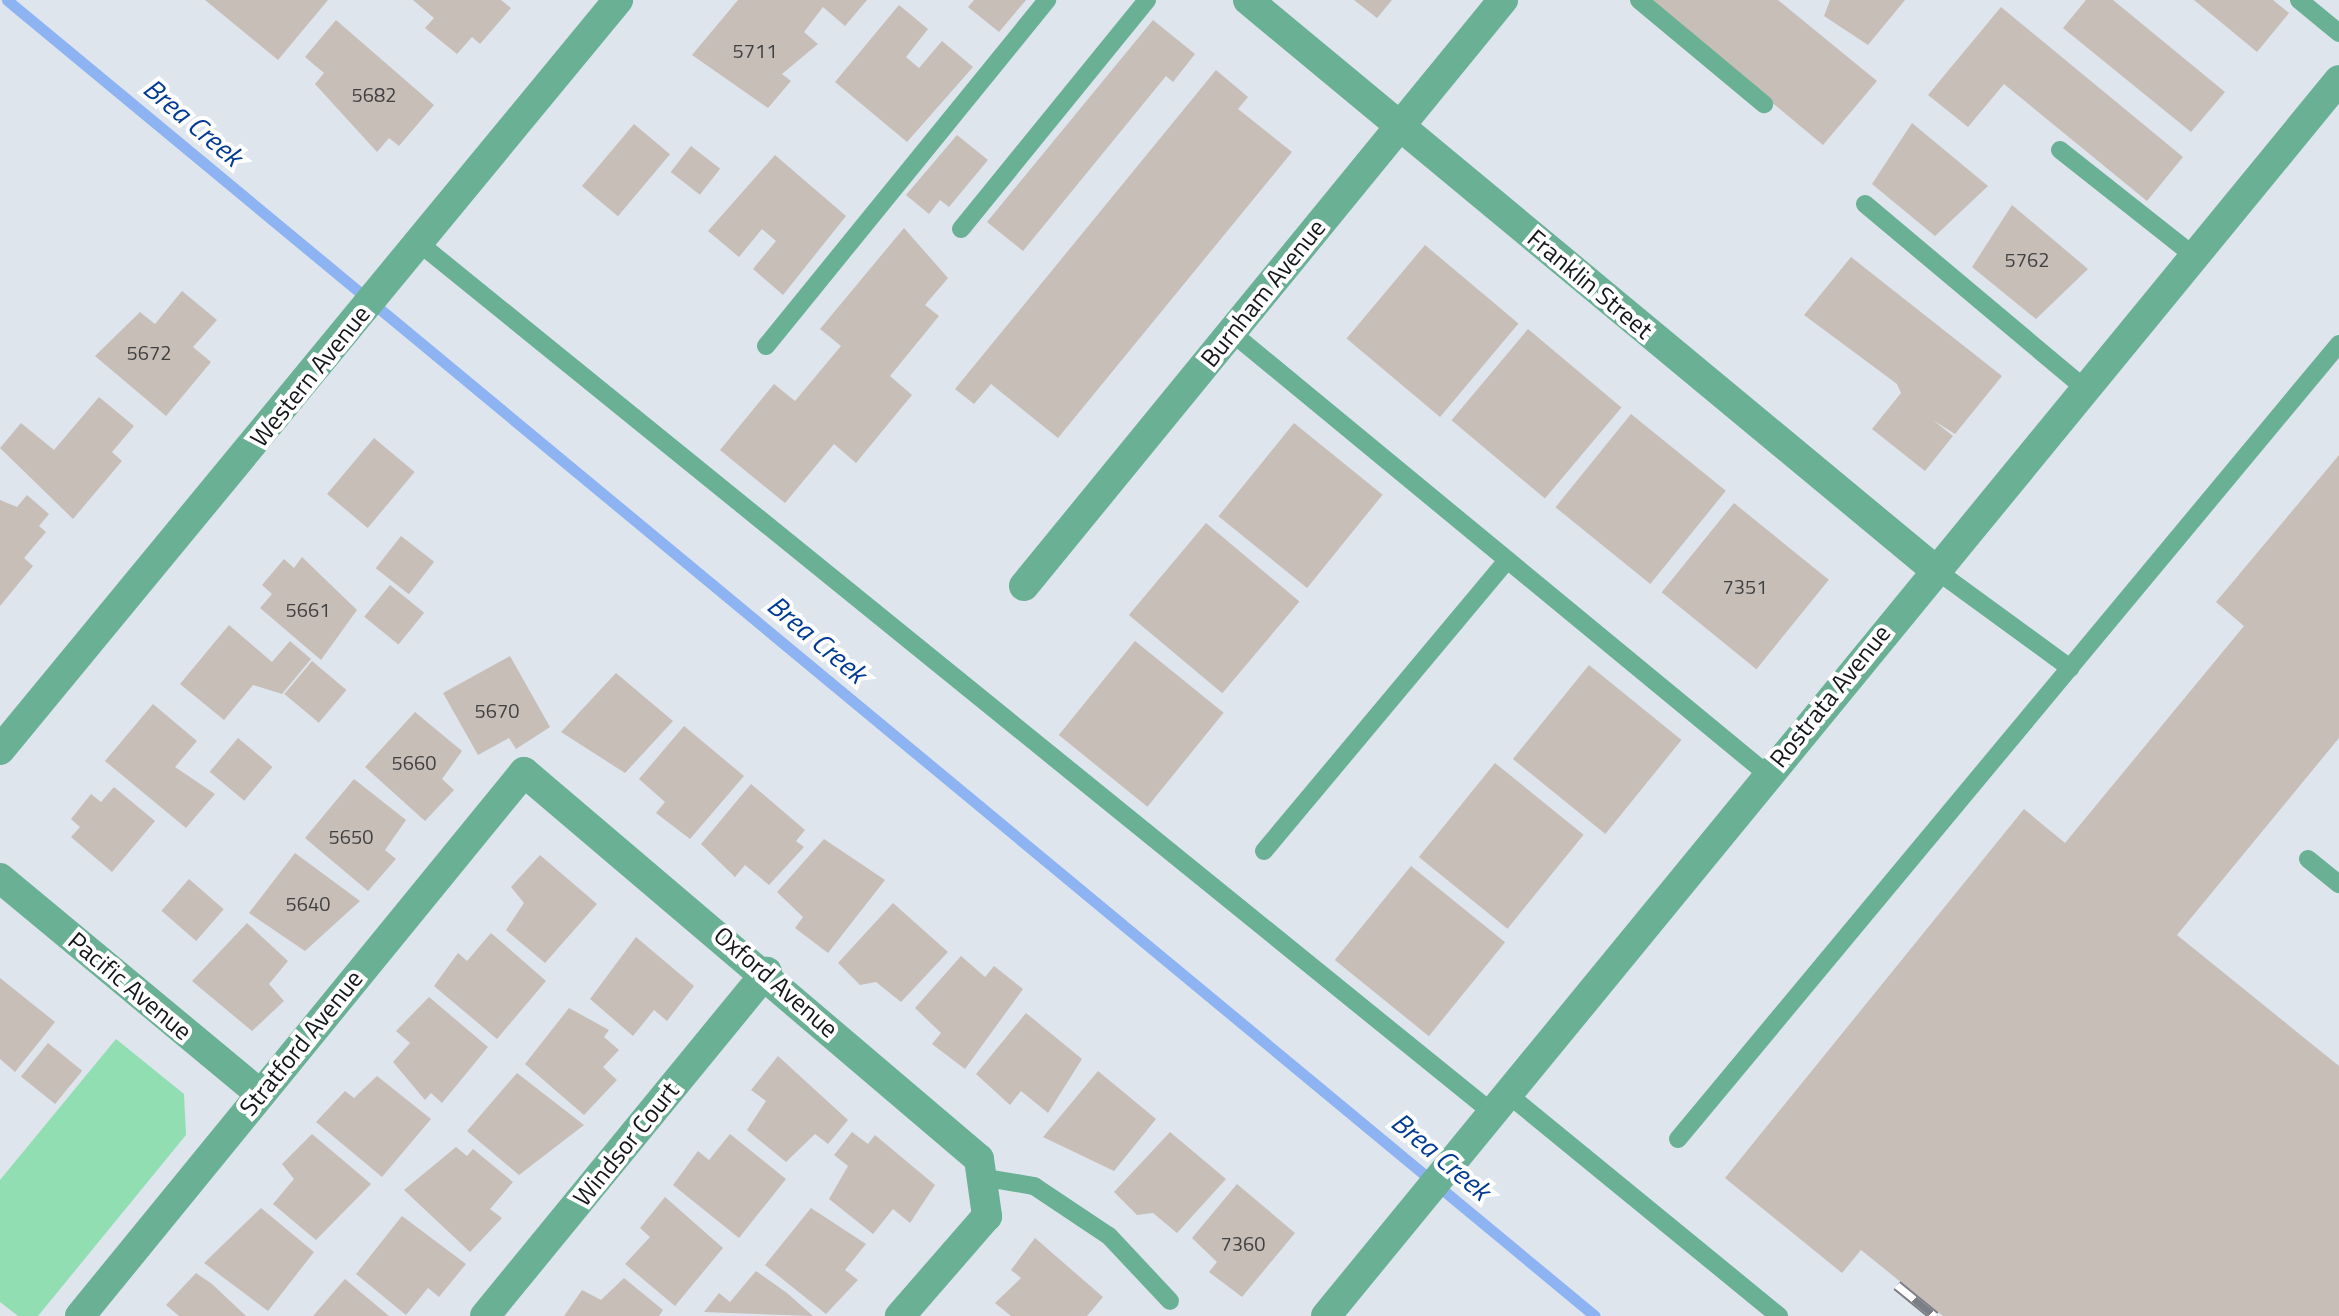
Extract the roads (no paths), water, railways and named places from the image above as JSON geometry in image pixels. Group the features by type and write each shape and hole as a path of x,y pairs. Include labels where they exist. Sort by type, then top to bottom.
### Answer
{"street":[{"name":"Western Avenue","path":"0,750 618,0"},
{"name":"Franklin Street","path":"1248,0 1933,568"},
{"name":"Burnham Avenue","path":"1024,586 1503,0"},
{"name":"Rostrata Avenue","path":"1326,1316 1933,568 2339,80"},
{"name":"Oxford Avenue","path":"524,772 767,972 979,1159 987,1216 900,1316"},
{"name":"Stratford Avenue","path":"80,1316 524,772"},
{"name":"Pacific Avenue","path":"0,878 260,1093"},
{"name":"Windsor Court","path":"485,1316 767,972"}],"lane":[{"path":"766,346 1047,0"},
{"path":"961,229 1147,0"},
{"path":"1640,0 1764,104"},
{"path":"2300,0 2339,33"},
{"path":"2060,150 2193,255"},
{"path":"1865,204 2083,388"},
{"path":"410,254 1497,1109 1779,1316"},
{"path":"1231,332 1766,774"},
{"path":"1678,1139 2339,344"},
{"path":"1264,850 1507,560"},
{"path":"1933,568 2070,668"},
{"path":"2308,859 2339,884"},
{"path":"981,1177 1034,1186 1109,1236 1170,1301"}],"waterway":[{"name":"Brea Creek","path":"7,0 1595,1316"}],"railway":[{"path":"1897,1285 1935,1316"}]}
